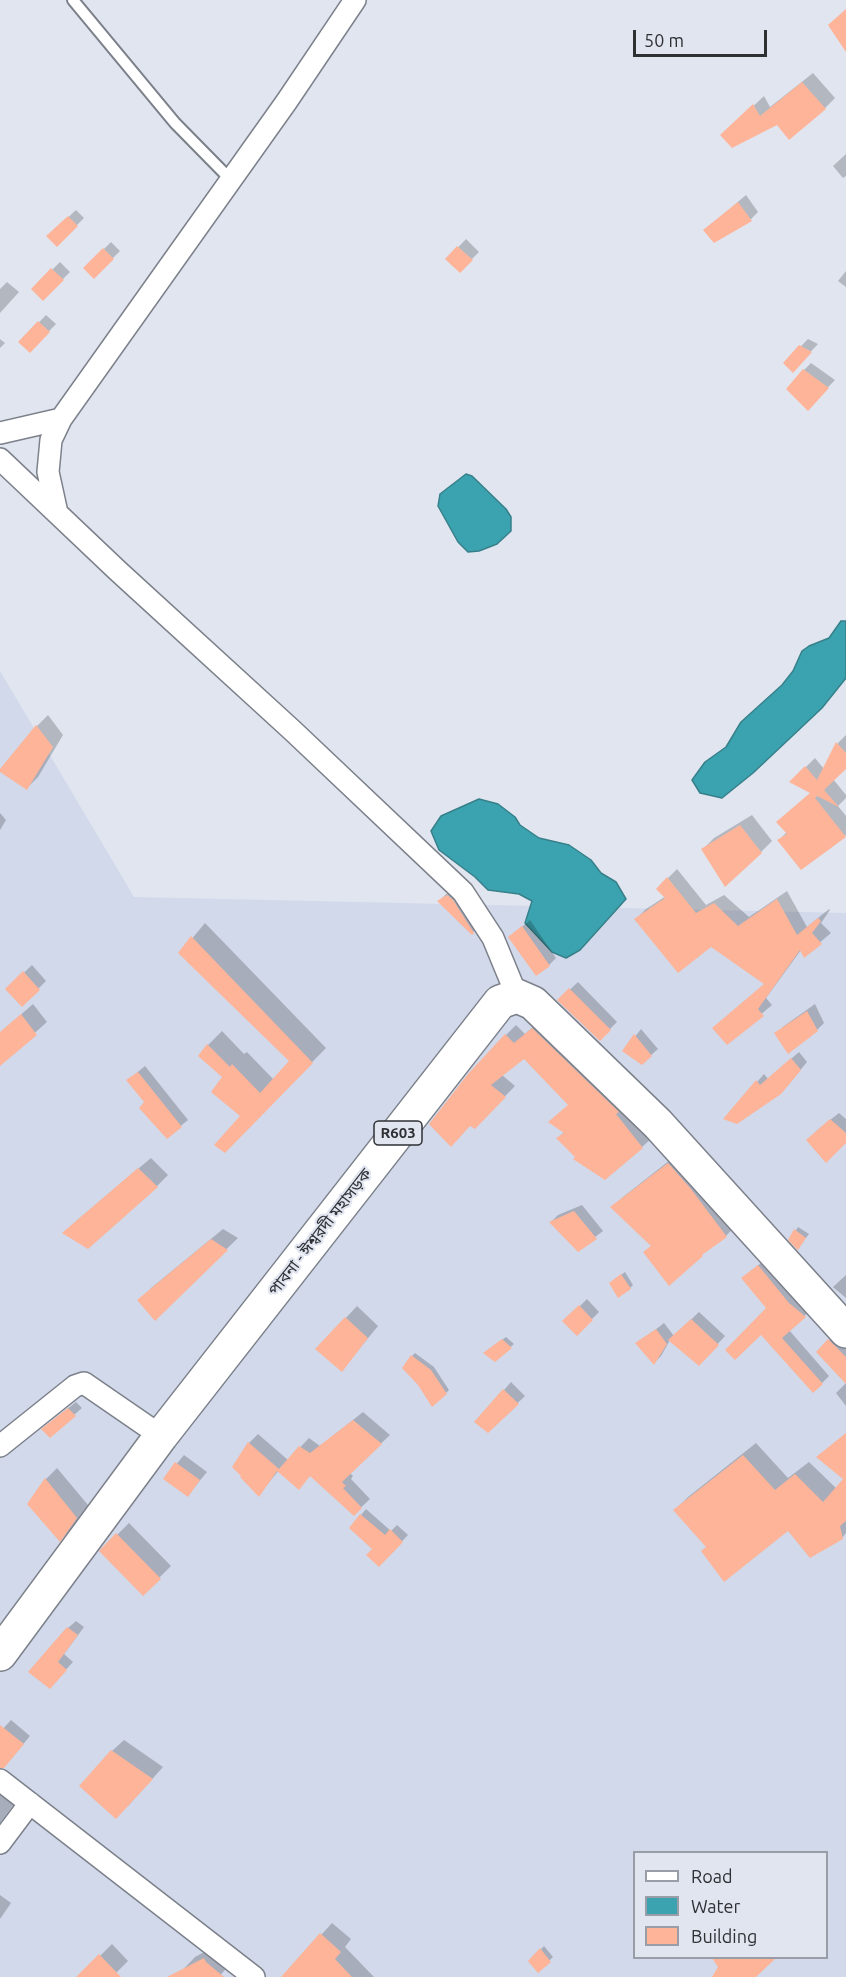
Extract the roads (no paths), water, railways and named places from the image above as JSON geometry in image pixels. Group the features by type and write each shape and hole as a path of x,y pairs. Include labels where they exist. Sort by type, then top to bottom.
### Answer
{"main road":[{"path":"518,996 533,1003 658,1124 846,1331"},
{"name":"পাবনা - ঈশ্বরদী মহাসড়ক","path":"0,1654 161,1436 500,1002 518,996"}],"street":[{"path":"57,513 48,472 51,440 61,419 231,180 355,0"},
{"path":"0,433 61,419"},
{"path":"0,459 463,892 494,938 518,996"},
{"path":"0,1446 75,1386 84,1383 161,1436"},
{"path":"0,1780 231,1970 254,1977"},
{"path":"0,1842 30,1803"}],"lane":[{"path":"73,0 175,123 231,180"}],"water":[{"path":"466,474 472,476 506,509 511,517 511,531 497,544 479,551 468,552 458,542 438,506 440,494"},
{"path":"841,621 846,621 846,678 822,708 753,773 722,798 700,793 692,780 705,762 726,747 741,722 782,685 793,671 802,651 829,638"},
{"path":"479,799 498,804 515,817 520,825 539,838 569,845 591,860 601,873 616,882 626,899 580,950 566,958 552,952 525,923 532,901 519,894 488,890 475,877 439,850 431,831 441,816"}]}
